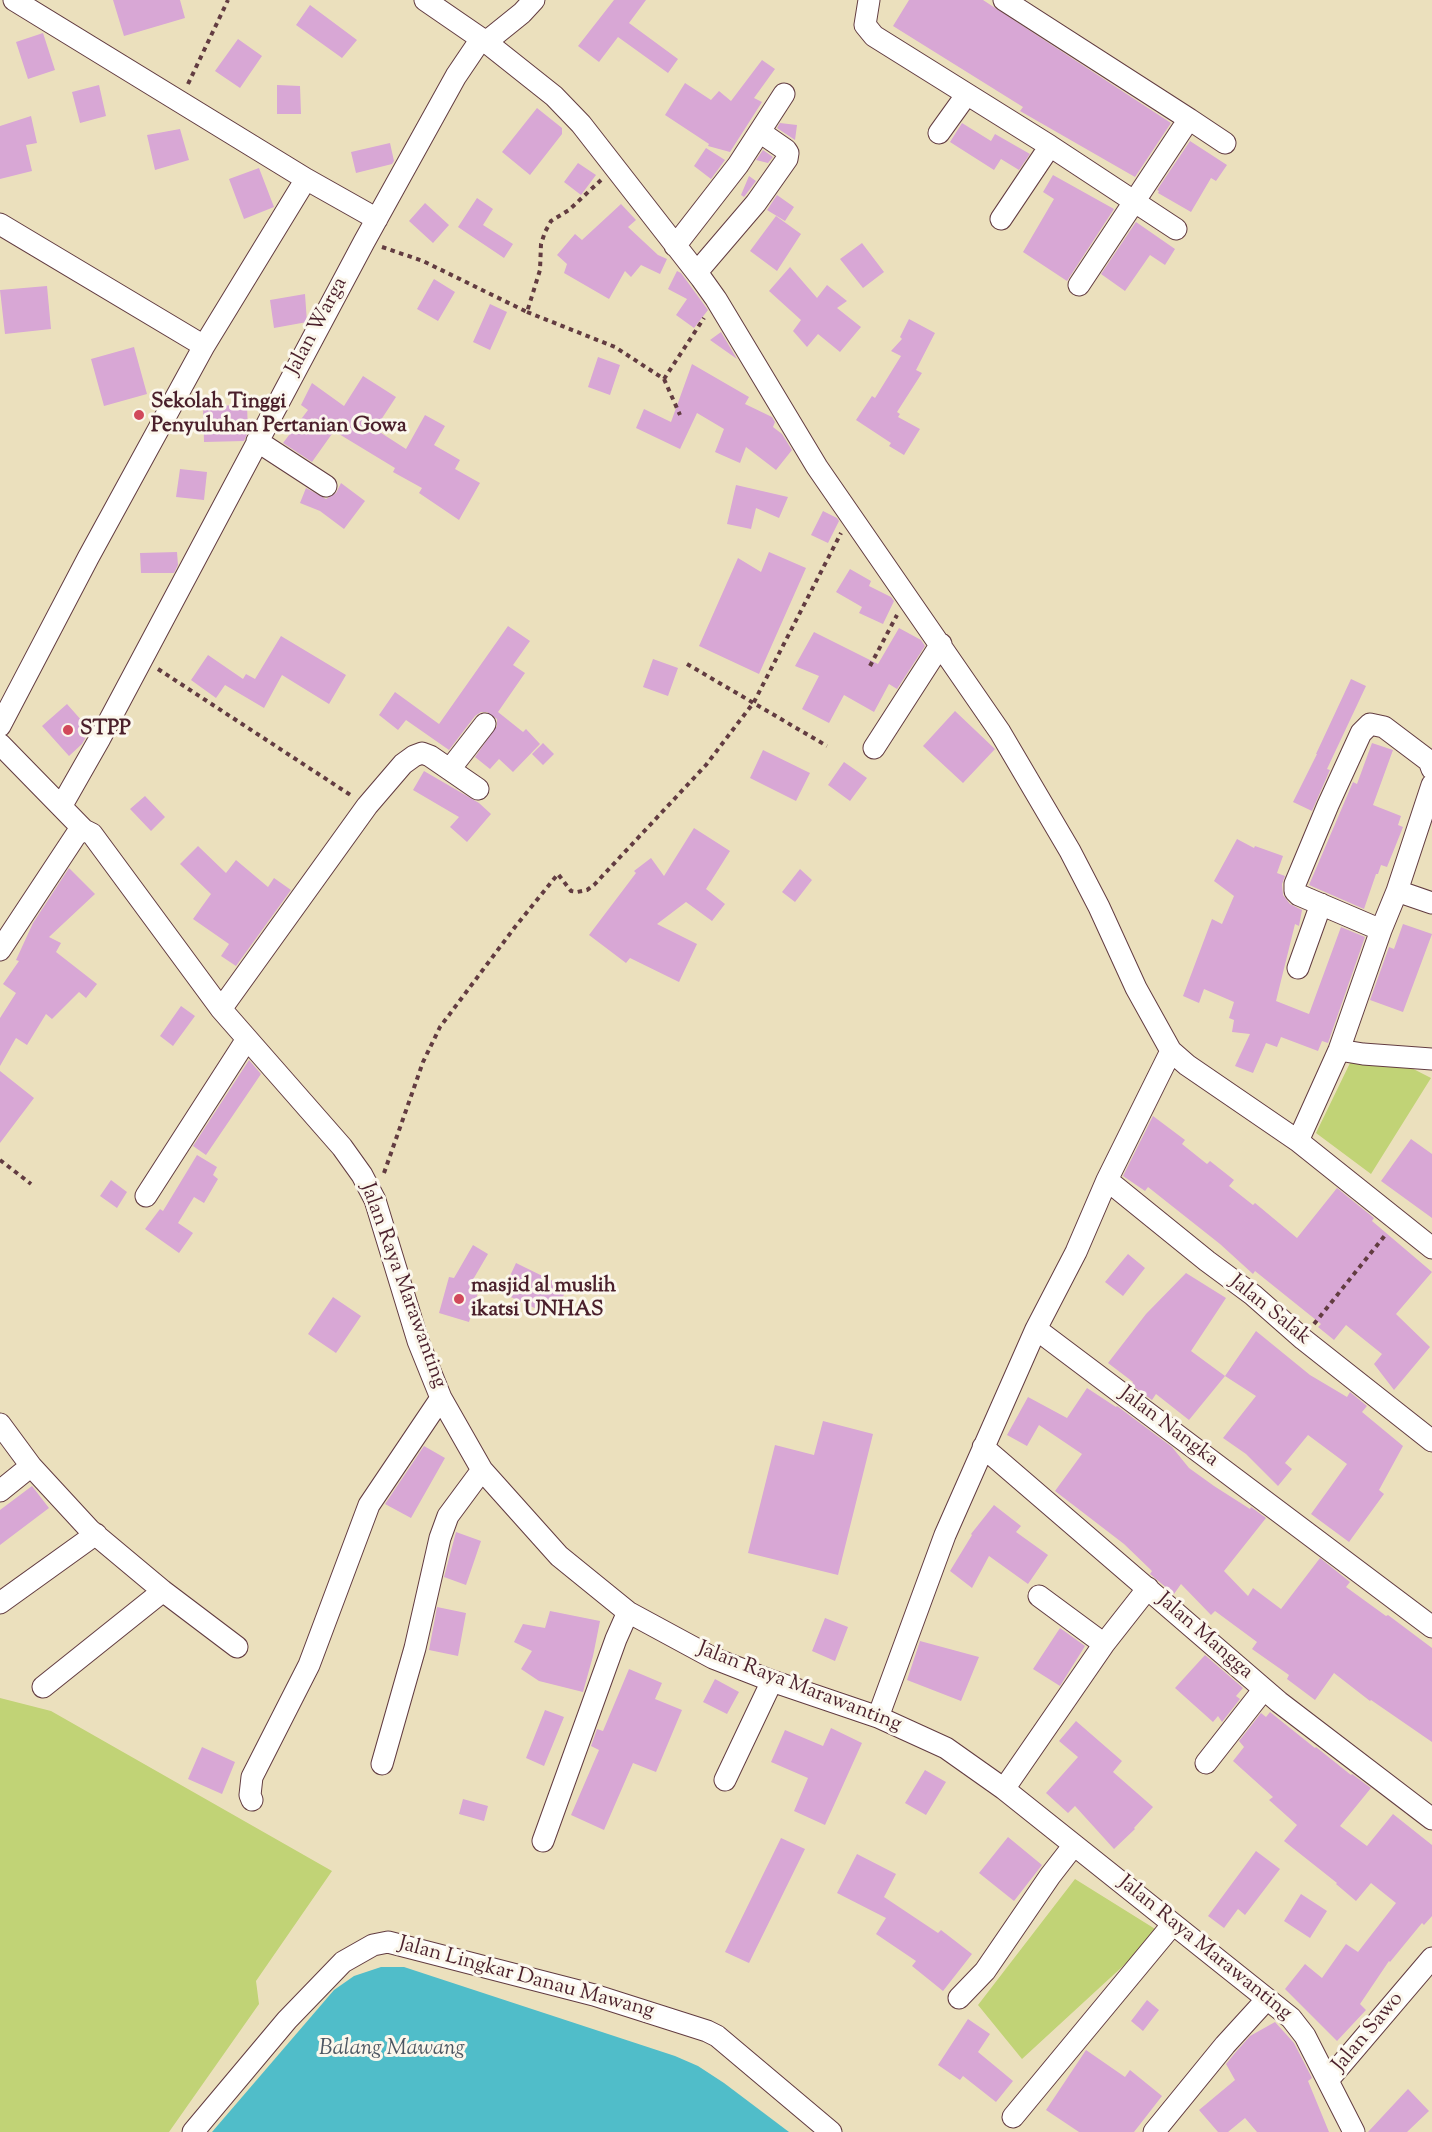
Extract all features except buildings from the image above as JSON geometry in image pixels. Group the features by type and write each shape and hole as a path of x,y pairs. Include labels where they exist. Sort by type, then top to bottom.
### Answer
{"street":[{"path":"14,0 306,179 377,219"},
{"path":"425,0 484,40 554,96 581,124 697,272 716,299 849,516 908,596 1000,732 1070,851 1141,997 1171,1051 1187,1065 1298,1141 1432,1248"},
{"name":"Jalan Warga","path":"62,805 364,242 456,76 484,40 515,19 534,0"},
{"path":"1004,0 1225,142"},
{"path":"870,3 865,25 874,36 1050,146 1176,229"},
{"path":"675,246 742,160 784,94"},
{"path":"939,133 967,94"},
{"path":"1079,285 1189,119"},
{"path":"697,272 756,202 787,159 786,150 760,132"},
{"path":"1001,219 1050,146"},
{"path":"0,726 88,558 204,346 306,179"},
{"path":"0,224 204,346"},
{"path":"257,441 326,486"},
{"path":"874,748 941,645"},
{"path":"450,769 485,724"},
{"path":"1381,930 1297,893 1295,884 1361,733 1370,724 1384,727 1429,761 1432,769"},
{"name":"Jalan Raya Marawanting","path":"0,744 84,830 92,834 221,1009 342,1147 369,1186 418,1341 441,1398 482,1470 559,1556 628,1612 713,1658 772,1682 878,1717 946,1748 1004,1789 1298,2026 1329,2079 1354,2132"},
{"path":"221,1009 367,806 403,764 422,753 430,756 478,789"},
{"path":"1298,1141 1339,1050 1397,891 1432,785"},
{"path":"0,950 76,835 84,830"},
{"path":"1397,891 1432,903"},
{"path":"1298,968 1321,904"},
{"path":"146,1196 247,1039"},
{"path":"1339,1050 1432,1059"},
{"path":"878,1717 945,1535 983,1447 1036,1329 1076,1252 1107,1180 1171,1051"},
{"name":"Jalan Salak","path":"1107,1180 1432,1441"},
{"name":"Jalan Nangka","path":"1036,1329 1432,1627"},
{"path":"252,1800 250,1795 252,1777 309,1665 369,1505 441,1398"},
{"path":"0,1424 31,1466 96,1534 237,1647"},
{"name":"Jalan Mangga","path":"983,1447 1264,1689 1432,1819"},
{"path":"0,1491 31,1466"},
{"path":"382,1764 415,1648 440,1538 448,1516 482,1470"},
{"path":"0,1603 96,1534"},
{"path":"1004,1789 1104,1644 1148,1588"},
{"path":"43,1687 163,1590"},
{"path":"1039,1596 1104,1644"},
{"path":"543,1841 616,1639 628,1612"},
{"path":"725,1780 772,1682"},
{"path":"1206,1763 1264,1689"},
{"path":"959,1998 985,1971 1074,1845"},
{"path":"1013,2117 1173,1924"},
{"name":"Jalan Lingkar Danau Mawang","path":"192,2132 287,2020 343,1962 373,1945 388,1942 594,1995 707,2031 717,2036 831,2132"},
{"name":"Jalan Sawo","path":"1329,2079 1432,1958"},
{"path":"1154,2132 1225,2045 1267,1999"}],"path":[{"path":"180,101 228,0"},
{"path":"527,312 540,270 544,232 551,222 569,210 615,167"},
{"path":"364,242 423,261 527,312 615,347 664,379 680,415"},
{"path":"664,379 716,299"},
{"path":"375,1200 432,1041 440,1027 558,874 567,887 577,892 587,890 594,885 706,765 754,702 849,516"},
{"path":"870,666 908,596"},
{"path":"142,658 367,806"},
{"path":"687,664 827,746"},
{"path":"0,1160 32,1184"},
{"path":"1303,1339 1396,1221"}],"green space":[{"path":"1388,1056 1431,1078 1371,1174 1316,1133 1350,1063"},
{"path":"0,1698 51,1711 332,1871 256,1981 259,2004 169,2132 0,2132"},
{"path":"1075,1879 1160,1932 1022,2059 978,2005"}],"water":[{"name":"Balang Mawang","path":"381,1967 404,1967 675,2056 698,2066 724,2083 789,2132 212,2132 334,1990 354,1976"}],"place":[{"name":"Sekolah Tinggi Penyuluhan Pertanian Gowa","path":"139,415"},
{"name":"STPP","path":"68,730"},
{"name":"masjid al muslih ikatsi UNHAS","path":"459,1299"}]}
